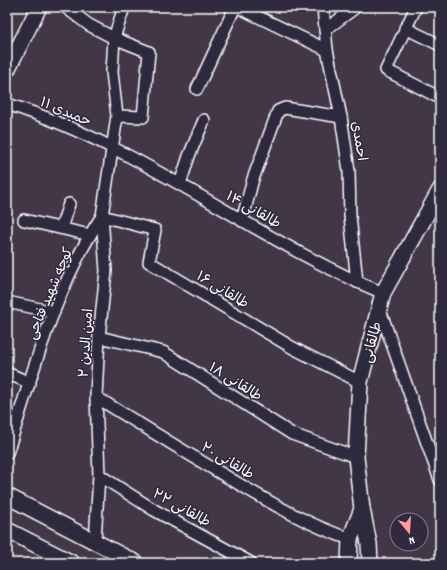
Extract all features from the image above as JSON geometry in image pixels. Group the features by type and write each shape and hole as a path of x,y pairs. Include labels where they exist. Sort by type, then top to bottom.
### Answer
{"main road":[{"path":"7,70 39,7"},
{"name":"طالقانی","path":"370,563 369,544 362,509 356,457 360,382 380,310 383,292 440,190"},
{"path":"7,496 136,563"},
{"name":"طالقانی","path":"349,563 350,539 362,509"},
{"path":"7,530 72,563"}],"street":[{"path":"65,7 88,25 114,38 149,52 143,117 117,116"},
{"name":"امین الدین ۲","path":"95,541 99,475 96,397 99,337 106,271 102,216 117,116 112,72 114,38 124,7"},
{"path":"197,89 235,7"},
{"path":"238,7 327,50"},
{"name":"احمدی","path":"323,7 327,50 341,117 349,171 350,216 357,282"},
{"path":"325,30 356,7"},
{"path":"416,7 386,70 440,98"},
{"path":"405,28 440,45"},
{"name":"حمیدی ۱۱","path":"7,104 70,128 112,148"},
{"path":"242,221 253,178 278,111 285,108 341,117"},
{"path":"180,184 189,156 204,120"},
{"name":"طالقانی ۱۴","path":"112,148 180,184 242,221 357,282 383,292"},
{"path":"61,228 69,204"},
{"name":"کوچه شهید فتاحی","path":"7,453 54,312 90,234 102,216"},
{"name":"طالقانی ۱۶","path":"102,216 155,230 149,262 293,348 360,382"},
{"path":"24,220 90,234"},
{"path":"7,302 54,312"},
{"path":"380,310 440,480"},
{"name":"طالقانی ۱۸","path":"99,337 163,352 292,434 356,457"},
{"path":"7,373 30,383"},
{"name":"طالقانی ۲۰","path":"96,397 277,506 329,532 350,539"},
{"name":"طالقانی ۲۲","path":"99,475 154,510 251,563"}]}
